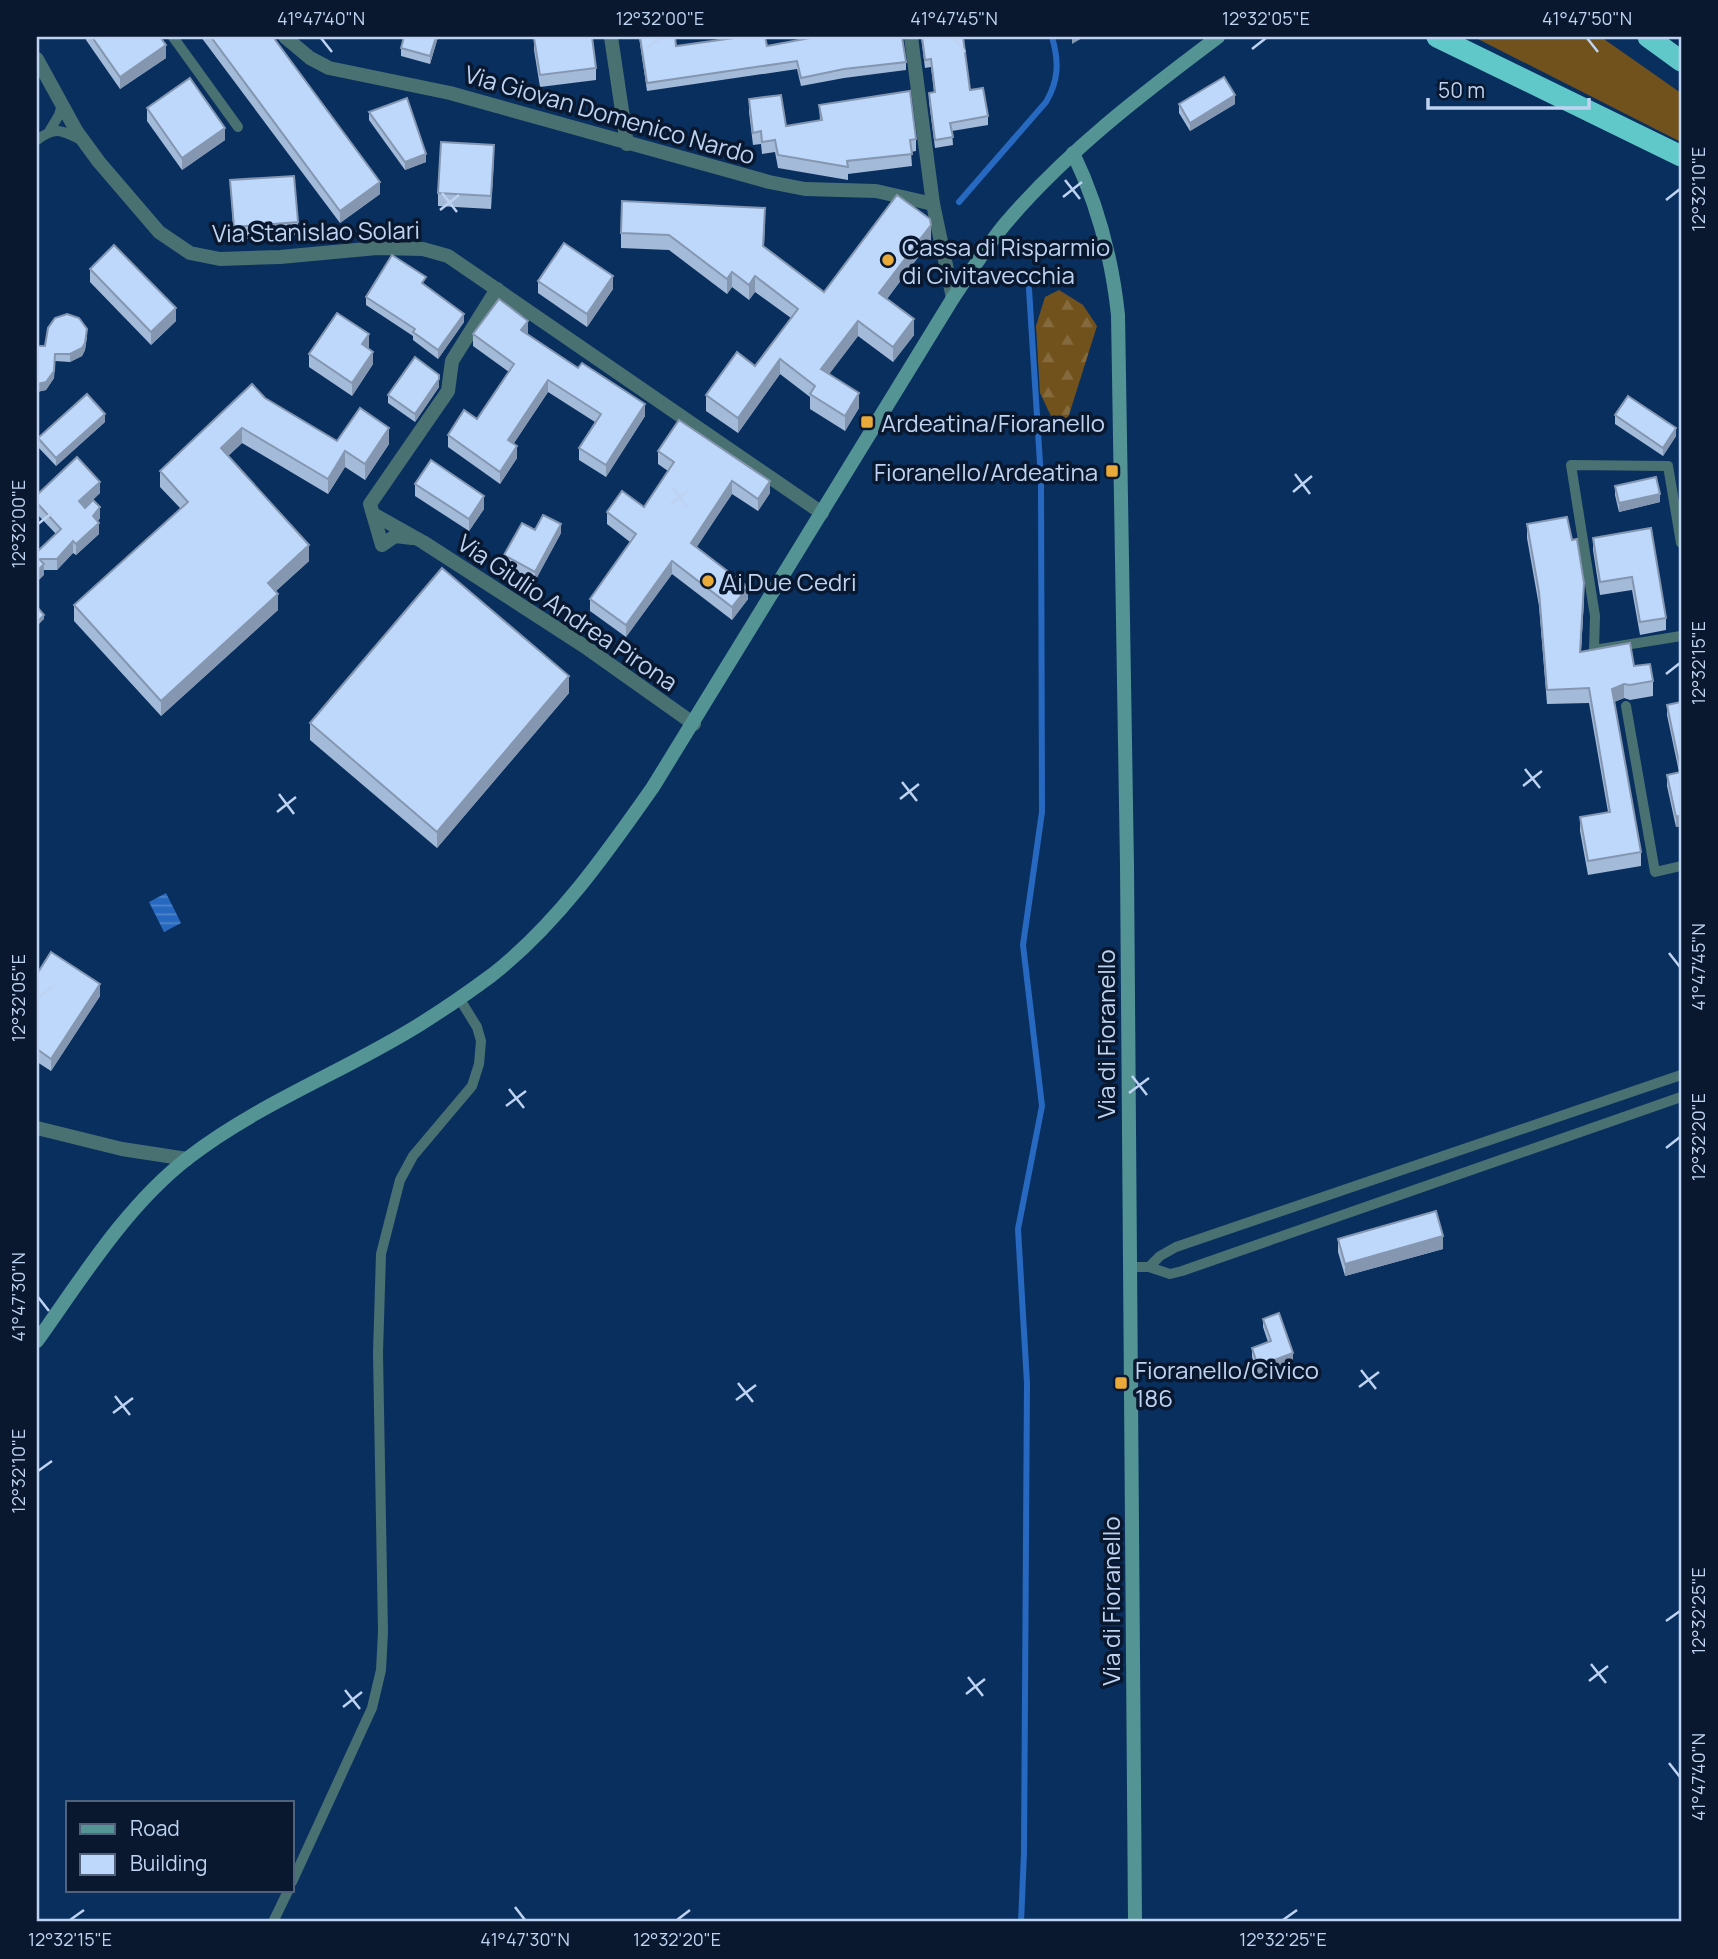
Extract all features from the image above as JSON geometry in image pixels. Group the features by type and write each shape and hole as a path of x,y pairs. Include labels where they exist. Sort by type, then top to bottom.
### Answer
{"highway":[{"path":"1437,37 1681,156"},
{"path":"1648,37 1681,61"}],"main road":[{"path":"37,1341 110,1240 144,1200 187,1159 245,1121 420,1024 459,998 493,974 573,894 607,852 694,724 953,298 1004,225 1073,153 1147,90 1218,37"},
{"name":"Via di Fioranello","path":"1073,153 1091,194 1107,246 1118,315 1127,865 1135,1922"}],"street":[{"name":"Via Giovan Domenico Nardo","path":"285,37 310,58 329,68 450,93 627,144 792,187 876,191 933,204"},
{"path":"611,37 627,144"},
{"path":"911,37 933,204 953,298"},
{"name":"Via Stanislao Solari","path":"37,59 83,142 159,232 190,253 220,259 280,257 377,248 423,249 448,256 822,513"},
{"path":"416,539 395,536 382,545 370,504 448,391 452,361 497,289"},
{"name":"Via Giulio Andrea Pirona","path":"373,514 584,646 694,724"},
{"path":"37,1128 122,1149 187,1159"}],"lane":[{"path":"173,37 238,127"},
{"path":"37,140 50,130 62,105"},
{"path":"50,130 60,131 83,142"},
{"path":"1681,466 1572,465 1595,616 1594,650 1681,636"},
{"path":"1668,466 1681,543"},
{"path":"1626,706 1655,872 1681,866"},
{"path":"294,1878 372,1708 381,1670 377,1353 382,1254 400,1180 413,1156 472,1086 479,1064 481,1041 477,1027 459,998"},
{"path":"1149,1267 1165,1252 1176,1247 1681,1074"},
{"path":"1130,1267 1149,1267 1170,1274 1181,1271 1681,1097"},
{"path":"273,1922 288,1892"}],"green space":[{"path":"1474,37 1601,37 1681,93 1681,142"},
{"path":"1059,290 1083,305 1097,326 1068,418 1061,422 1051,416 1040,393 1036,326 1045,297"}],"water":[{"path":"166,893 181,923 164,932 149,902"}],"building":[{"path":"92,37 160,37 166,45 120,77"},
{"path":"211,37 273,37 380,182 340,211"},
{"path":"404,37 436,37 430,56 401,48"},
{"path":"592,37 596,68 540,75 534,38"},
{"path":"640,37 675,37 676,46 741,37 765,37 767,46 815,37 902,37 906,62 844,69 801,78 797,61 647,83"},
{"path":"922,37 963,37 970,90 983,88 988,116 950,123 953,137 935,140 929,93 935,92 931,59 925,60"},
{"path":"1224,77 1235,95 1190,123 1179,104"},
{"path":"190,78 225,128 182,158 147,108"},
{"path":"910,91 916,139 910,140 912,154 847,161 848,167 778,155 775,140 762,142 761,131 753,133 749,99 781,95 786,126 822,120 819,105"},
{"path":"407,98 426,154 405,162 369,112"},
{"path":"441,142 494,145 491,196 438,193"},
{"path":"294,176 298,222 234,227 230,180"},
{"path":"897,195 930,219 931,225 879,293 914,319 893,347 858,321 821,369 859,393 845,416 810,394 815,386 780,359 738,418 706,395 737,352 755,366 798,309 755,276 749,285 732,272 727,279 669,235 621,233 622,201 765,208 763,246 824,292"},
{"path":"564,243 613,276 587,314 538,281"},
{"path":"114,245 176,308 151,332 90,269"},
{"path":"392,255 426,277 422,283 464,314 438,350 413,332 415,329 366,297"},
{"path":"499,299 528,321 521,330 578,368 582,363 645,404 606,465 579,448 601,414 548,380 508,440 517,446 500,472 448,435 464,410 477,419 514,364 473,334"},
{"path":"337,313 369,334 362,344 373,352 352,383 309,354"},
{"path":"67,314 79,318 87,329 85,343 82,348 70,354 55,354 54,371 46,382 37,384 37,346 45,346 48,328 55,318"},
{"path":"415,357 439,375 439,379 415,414 388,395"},
{"path":"252,384 265,398 337,441 360,408 389,428 365,464 345,451 328,479 242,428 221,448 309,545 268,583 278,594 161,701 74,605 188,502 160,471"},
{"path":"87,394 105,414 56,458 38,438"},
{"path":"1628,396 1676,428 1663,448 1615,415"},
{"path":"679,420 770,481 758,499 732,481 691,543 748,587 732,607 672,561 626,625 590,599 636,534 607,512 622,491 644,507 674,462 658,451"},
{"path":"77,457 100,482 79,501 85,508 93,500 100,507 93,516 99,523 76,544 73,541 57,559 39,559 44,564 37,571 37,552 61,529 37,503 37,495"},
{"path":"431,460 484,496 469,519 415,484"},
{"path":"1656,477 1660,494 1619,503 1615,486"},
{"path":"543,515 561,524 535,572 504,555 522,523 535,530"},
{"path":"1567,517 1572,540 1577,539 1584,583 1580,652 1630,643 1634,666 1650,664 1653,681 1624,684 1612,689 1641,852 1588,861 1580,817 1610,812 1589,688 1547,690 1539,592 1527,524"},
{"path":"1651,528 1666,618 1640,622 1632,577 1600,582 1593,538"},
{"path":"442,568 569,676 437,832 310,723"},
{"path":"37,607 44,615 37,622"},
{"path":"1681,702 1681,772 1667,705"},
{"path":"1681,772 1681,815 1676,817 1667,775"},
{"path":"51,952 100,984 51,1059 37,1049 37,974"},
{"path":"1436,1211 1443,1236 1345,1264 1338,1239"},
{"path":"1279,1313 1293,1353 1258,1366 1252,1348 1271,1341 1263,1319"}],"waterway":[{"path":"959,202 1046,102 1056,70 1052,37"},
{"path":"1021,1922 1024,1853 1027,1383 1018,1229 1042,1106 1023,945 1042,812 1041,479 1029,289"}],"place":[{"name":"Cassa di Risparmio di Civitavecchia","path":"888,260"},
{"name":"Ardeatina/Fioranello","path":"867,422"},
{"name":"Fioranello/Ardeatina","path":"1112,471"},
{"name":"Ai Due Cedri","path":"708,581"},
{"name":"Fioranello/Civico 186","path":"1121,1383"}]}
